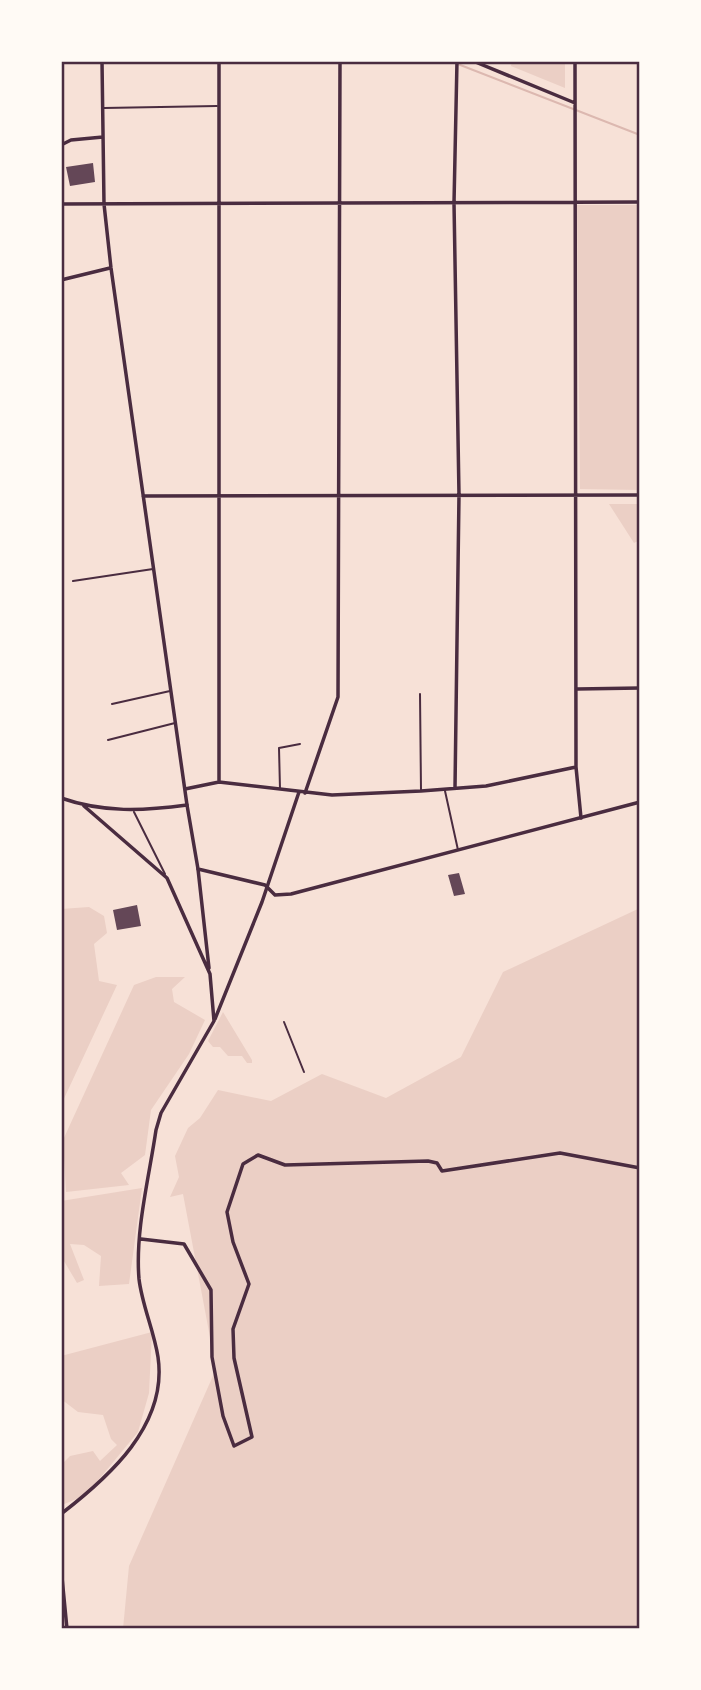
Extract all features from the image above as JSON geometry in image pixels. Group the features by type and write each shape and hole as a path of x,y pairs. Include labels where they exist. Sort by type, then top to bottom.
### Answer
{"street":[{"path":"102,61 104,204 111,268 198,870 214,1021"},
{"path":"219,61 219,782"},
{"path":"305,793 338,696 340,61"},
{"path":"455,788 459,495 454,203 457,61"},
{"path":"473,61 575,108"},
{"path":"575,61 576,767 581,818"},
{"path":"61,145 103,137"},
{"path":"61,204 640,202"},
{"path":"61,280 111,268"},
{"path":"143,496 640,495"},
{"path":"577,689 640,688"},
{"path":"185,789 219,782 332,795 421,791 486,786 576,767"},
{"path":"61,1514 101,1480 142,1436 155,1395 158,1362 139,1280 141,1239 156,1130 161,1113 214,1021 299,792"},
{"path":"61,798 84,806 134,812 187,805"},
{"path":"198,870 265,885 275,895 291,894 640,802"},
{"path":"84,806 167,878 210,974"},
{"path":"141,1239 184,1244 211,1290 212,1357 223,1416 234,1446 252,1437 234,1358 233,1329 248,1284 227,1212 243,1164 251,1157 267,1156 285,1165 326,1161 401,1164 428,1161 437,1163 442,1171 560,1153 640,1168"},
{"path":"61,1567 66,1629"}],"lane":[{"path":"103,108 218,106"},
{"path":"73,581 154,569"},
{"path":"112,704 171,691"},
{"path":"420,694 421,791"},
{"path":"108,740 176,723"},
{"path":"280,790 279,748 300,744"},
{"path":"444,789 458,851"},
{"path":"134,812 167,878"}],"path":[{"path":"284,1022 304,1072"}],"shaded area":[{"path":"512,61 565,61 565,88 511,66"},
{"path":"577,205 640,205 640,490 580,489"},
{"path":"609,504 640,504 640,540 634,543"},
{"path":"89,907 104,916 107,933 94,944 99,981 117,985 61,1105 61,909"},
{"path":"640,908 640,1629 123,1629 129,1566 216,1369 183,1194 170,1197 179,1177 175,1156 188,1128 200,1118 218,1090 271,1101 322,1074 386,1098 461,1057 503,972"},
{"path":"156,977 185,977 172,989 174,1002 205,1020 189,1054 151,1110 145,1155 121,1173 129,1185 66,1192 63,1140 134,985"},
{"path":"223,1012 252,1063 247,1063 242,1056 228,1056 220,1047 213,1047 208,1041"},
{"path":"142,1188 129,1284 99,1286 101,1256 84,1245 70,1244 84,1280 77,1283 61,1256 61,1201"},
{"path":"152,1332 149,1393 138,1432 86,1495 62,1505 61,1465 70,1456 93,1451 100,1461 117,1445 111,1439 103,1415 78,1412 61,1399 61,1356"}],"building":[{"path":"93,163 95,182 70,186 66,167"},
{"path":"459,873 465,894 454,896 448,875"},
{"path":"137,905 141,926 117,930 113,910"}],"waterway":[{"path":"450,61 640,135"}]}
